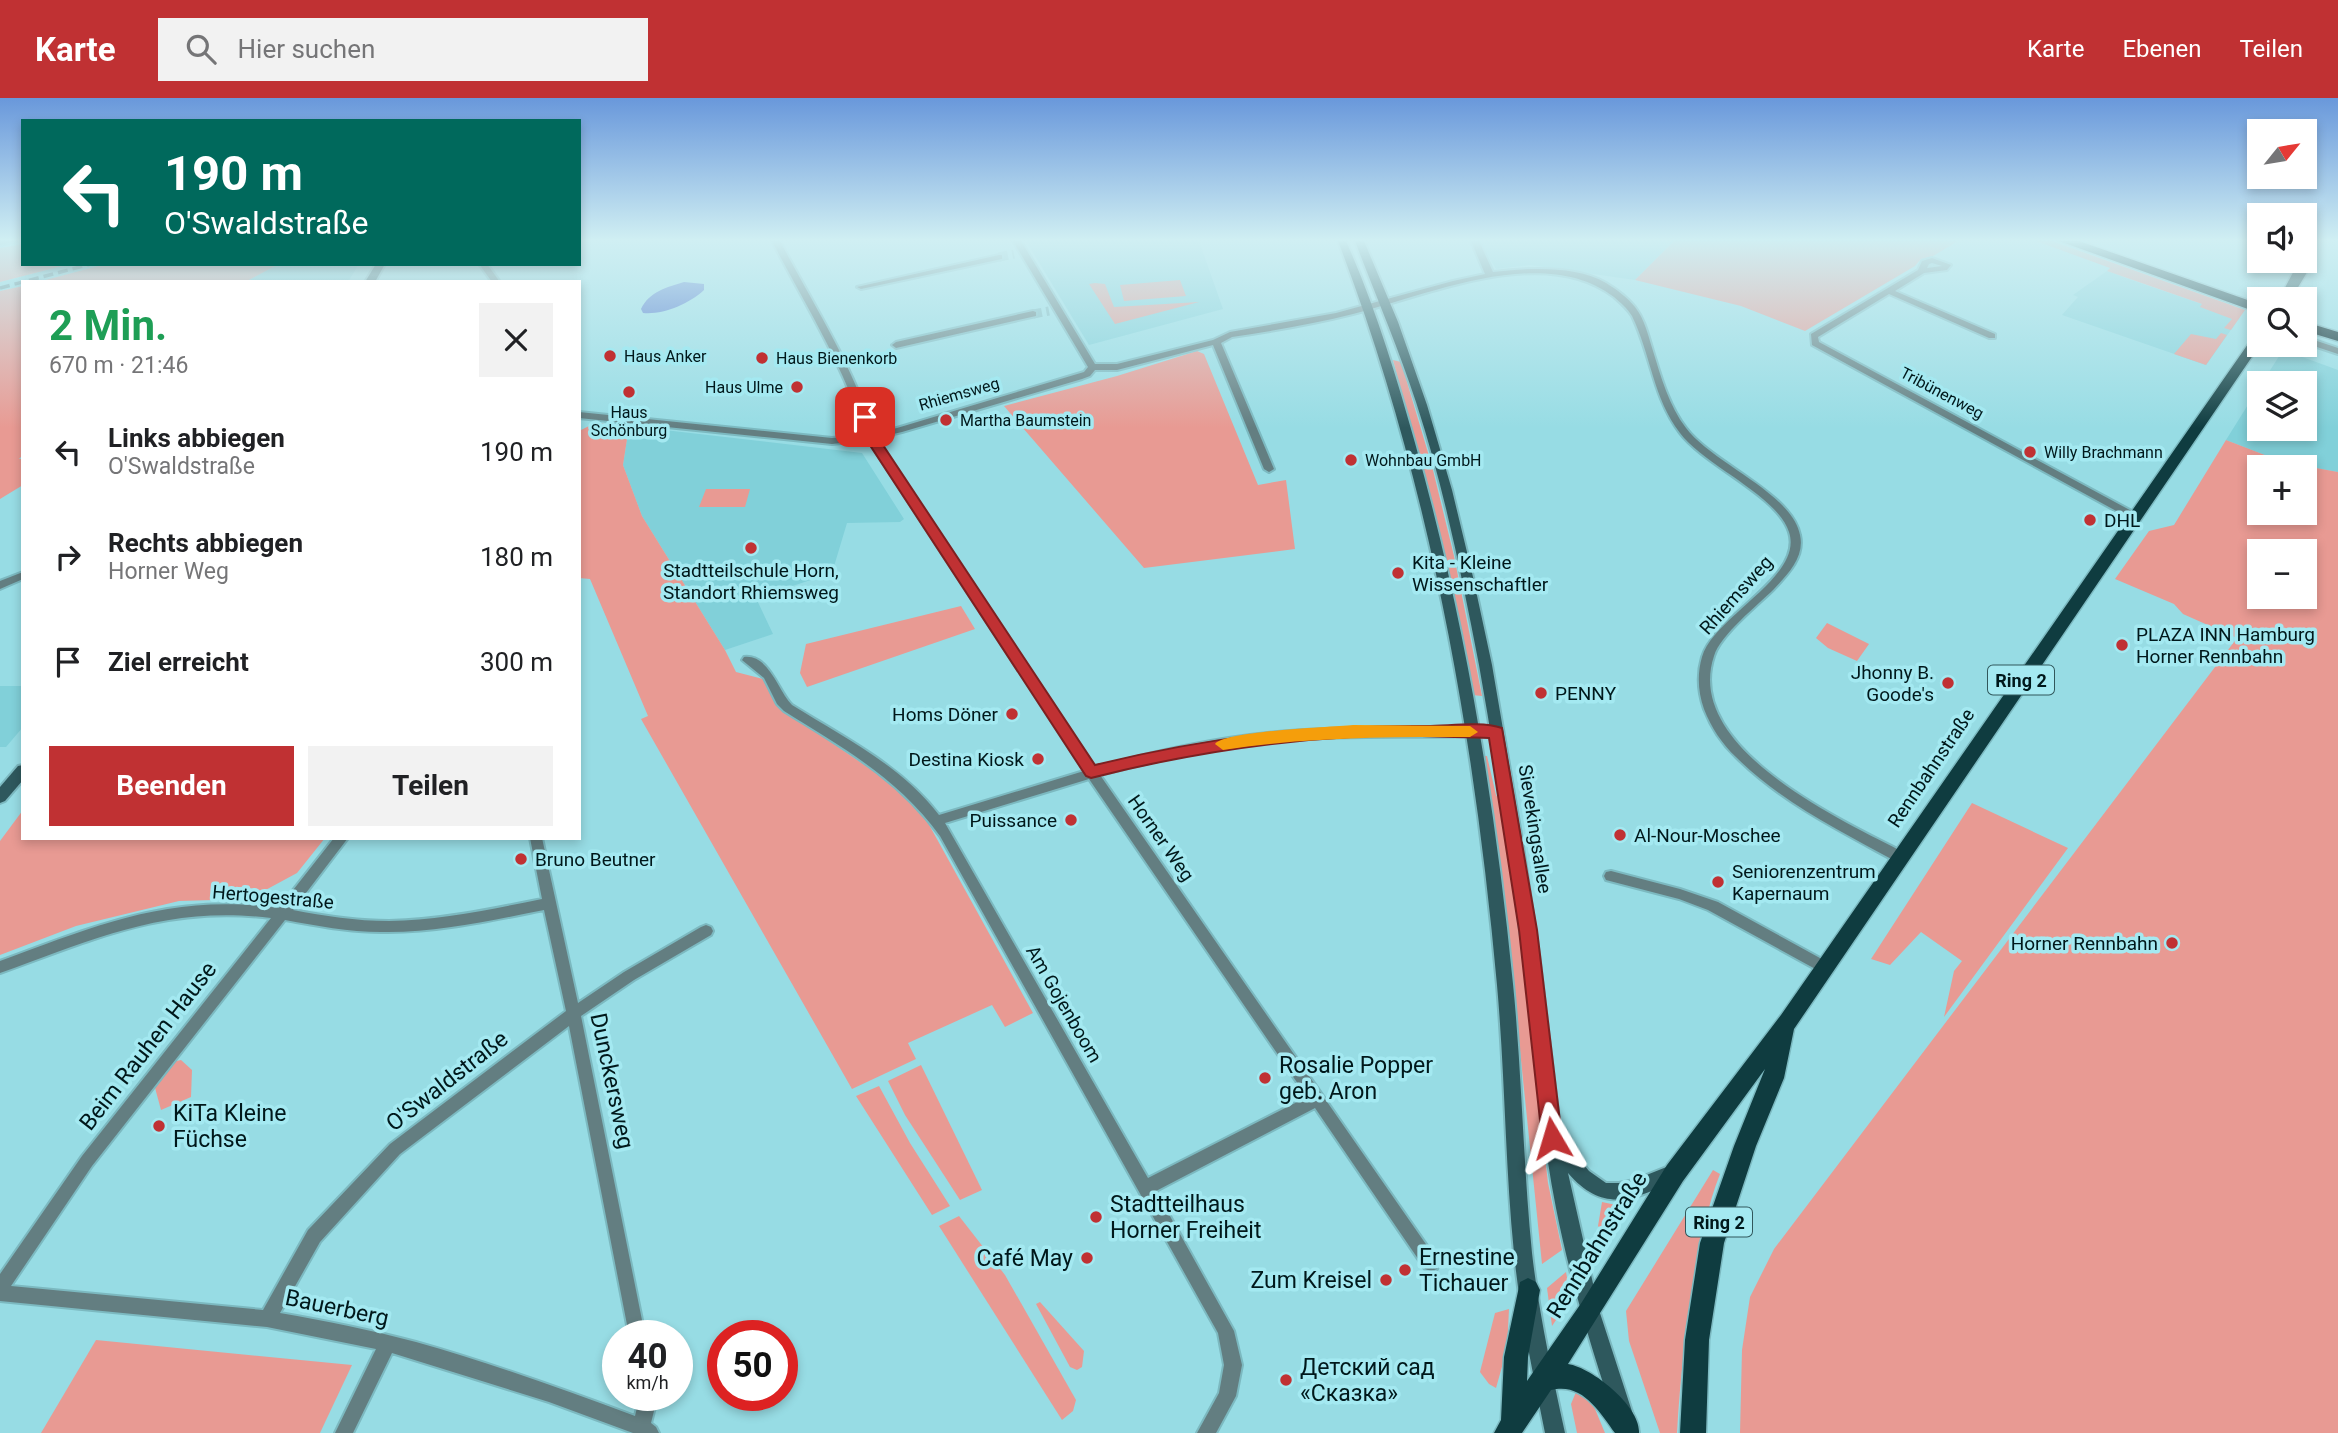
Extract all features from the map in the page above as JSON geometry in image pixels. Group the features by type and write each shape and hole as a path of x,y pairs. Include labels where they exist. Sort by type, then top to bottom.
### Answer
{"highway":[{"path":"2317,320 2338,327"},
{"path":"2317,330 2338,337"}],"main road":[{"path":"1367,303 1431,523 1450,605 1472,732 1506,986 1528,1290 1555,1433"},
{"name":"Sievekingsallee","path":"1385,303 1440,471 1468,587 1496,732 1528,930 1552,1138 1590,1310 1629,1431"},
{"name":"Rennbahnstraße","path":"1510,1429 1590,1310 1675,1173 1788,1021 2247,354"},
{"path":"1472,732 1496,732"},
{"path":"0,797 21,772"},
{"name":"Rennbahnstraße","path":"1693,1433 1697,1340 1712,1243 1745,1146 1773,1078 1788,1021"},
{"path":"1552,1138 1576,1172 1596,1190 1619,1193 1633,1191 1675,1173"},
{"path":"1510,1429 1516,1357 1528,1290"},
{"path":"1544,1380 1564,1374 1584,1380 1601,1395 1629,1431"}],"street":[{"name":"Horner Weg","path":"809,303 839,359 865,417 870,436 1091,772 1431,1263"},
{"path":"1056,303 1092,367"},
{"name":"Rhiemsweg","path":"581,415 832,441 870,436 900,430 1079,377 1087,374 1092,367 1117,367 1216,342 1230,335 1384,303"},
{"name":"Rhiemsweg","path":"1626,303 1638,317 1660,391 1677,423 1708,456 1777,506 1796,533 1797,544 1792,562 1724,633 1707,658 1705,695 1715,721 1737,752 1771,782 1900,857"},
{"name":"Tribünenweg","path":"1869,303 1812,339 2135,517"},
{"path":"1916,303 1992,336"},
{"path":"1049,311 1060,309"},
{"path":"896,345 1033,314"},
{"path":"1216,342 1269,469"},
{"path":"2317,344 2338,351"},
{"path":"0,585 21,576"},
{"name":"Am Gojenboom","path":"748,660 768,675 781,701 788,708 887,770 915,793 937,820 1226,1331 1233,1365 1227,1396 1206,1433"},
{"path":"937,820 1091,772 1164,754 1262,738 1353,731 1472,732"},
{"name":"Beim Rauhen Hause","path":"0,1291 87,1161 340,840"},
{"name":"Dunckersweg","path":"536,840 633,1320"},
{"path":"1611,876 1680,894 1713,906 1824,967"},
{"name":"Hertogestraße","path":"0,967 86,934 169,914 211,909 283,914 365,926 431,925 550,903"},
{"name":"O'Swaldstraße","path":"267,1319 314,1236 395,1149 573,1014 629,976 706,931"},
{"path":"1145,1188 1318,1099"},
{"name":"Bauerberg","path":"0,1291 267,1319 387,1344 549,1393 645,1430"},
{"path":"344,1433 387,1344"},
{"path":"645,1430 647,1411"}],"shaded area":[{"path":"0,303 21,303 21,486 0,499"},
{"path":"1064,303 1221,303 1223,309 1089,345"},
{"path":"1102,303 1113,303 1114,307 1194,303 1115,324"},
{"path":"1730,303 1852,303 1805,331"},
{"path":"2072,303 2200,303 2240,317 2206,365 2062,315"},
{"path":"2200,303 2226,303 2245,310 2231,330 2224,328 2232,319 2200,307"},
{"path":"2221,333 2227,335 2206,365 2174,354 2191,334 2216,339"},
{"path":"1197,351 1204,354 1258,485 1286,480 1295,549 1144,568 1004,406 1117,376"},
{"path":"2279,357 2302,357 2338,370 2338,472 2317,468 2317,455 2265,455 2226,440 2247,406 2247,441 2317,441 2317,371 2270,371"},
{"path":"1393,360 1401,362 1432,466 1454,556 1482,696 1472,695 1447,561"},
{"path":"595,423 647,428 628,433 623,465 642,516 736,672 763,679 782,709 891,783 922,812 1033,1013 1005,1027 992,1005 908,1043 916,1059 852,1089 641,719 648,716 590,579 581,578 581,430"},
{"name":"Stadtteilschule Horn, Standort Rhiemsweg","path":"647,428 862,453 904,519 900,522 847,523 832,573 756,598 773,634 725,650 642,516 623,465 628,433"},
{"name":"Horner Rennbahn","path":"2226,440 2265,455 2247,455 2247,525 2317,525 2317,468 2338,472 2338,1433 1740,1433 1742,1350 1750,1297 1774,1249 2237,638 2183,614 2174,604 2115,579 2149,531 2174,525"},
{"path":"706,489 750,489 745,507 699,507"},
{"path":"961,606 975,629 807,687 800,673 806,644"},
{"path":"1827,623 1869,644 1857,661 1828,648 1816,638"},
{"path":"0,686 21,686 21,729 6,747 0,747"},
{"path":"1483,756 1487,756 1496,795 1503,805 1507,824 1548,1183 1562,1250 1542,1264 1510,953"},
{"path":"1972,803 2068,848 1944,1017 1954,971 1962,961 1921,932 1890,965 1871,959"},
{"path":"21,813 21,840 323,840 297,873 249,899 179,901 76,926 0,955 0,841"},
{"path":"181,1060 192,1070 191,1097 161,1110 154,1084 172,1062"},
{"path":"921,1065 982,1190 960,1200 905,1115 888,1081"},
{"path":"879,1086 910,1143 950,1206 932,1215 856,1096"},
{"path":"1713,1170 1720,1174 1705,1223 1692,1293 1677,1433 1660,1433 1629,1341 1626,1311"},
{"path":"1602,1202 1630,1208 1610,1239 1598,1226"},
{"path":"959,1216 1005,1275 1076,1400 1073,1411 1062,1420 939,1226"},
{"path":"1566,1272 1571,1298 1552,1326 1547,1288"},
{"path":"1040,1302 1084,1351 1082,1367 1077,1370 1070,1367 1036,1304"},
{"path":"1509,1309 1507,1349 1496,1388 1489,1384 1480,1372 1495,1313"},
{"path":"96,1340 352,1365 320,1433 41,1433"},
{"path":"1576,1392 1590,1397 1605,1433 1577,1433 1571,1404"}],"water":[{"path":"644,303 684,303 659,312 643,313 641,309"}],"tunnel":[{"path":"1033,314 1049,311"}],"slow traffic":[{"path":"1223,744 1353,731 1470,732"}],"place":[{"name":"Haus Anker","path":"610,356"},
{"name":"Haus Bienenkorb","path":"762,358"},
{"name":"Haus Ulme","path":"797,387"},
{"name":"Haus Schönburg","path":"629,392"},
{"name":"Martha Baumstein","path":"946,420"},
{"name":"Willy Brachmann","path":"2030,452"},
{"name":"Wohnbau GmbH","path":"1351,460"},
{"name":"DHL","path":"2090,520"},
{"name":"Stadtteilschule Horn, Standort Rhiemsweg","path":"751,548"},
{"name":"Kita - Kleine Wissenschaftler","path":"1398,573"},
{"name":"PLAZA INN Hamburg Horner Rennbahn","path":"2122,645"},
{"name":"Jhonny B. Goode's","path":"1948,683"},
{"name":"PENNY","path":"1541,693"},
{"name":"Homs Döner","path":"1012,714"},
{"name":"Destina Kiosk","path":"1038,759"},
{"name":"Puissance","path":"1071,820"},
{"name":"Al-Nour-Moschee","path":"1620,835"},
{"name":"Bruno Beutner","path":"521,859"},
{"name":"Seniorenzentrum Kapernaum","path":"1718,882"},
{"name":"Horner Rennbahn","path":"2172,943"},
{"name":"Rosalie Popper geb. Aron","path":"1265,1078"},
{"name":"KiTa Kleine Füchse","path":"159,1126"},
{"name":"Stadtteilhaus Horner Freiheit","path":"1096,1217"},
{"name":"Café May","path":"1087,1258"},
{"name":"Ernestine Tichauer","path":"1405,1270"},
{"name":"Zum Kreisel","path":"1386,1280"},
{"name":"Детский сад «Сказка»","path":"1286,1380"}],"route":[{"path":"865,417 870,436 1091,772 1164,754 1262,738 1353,731 1496,732 1528,930 1552,1138"}]}
